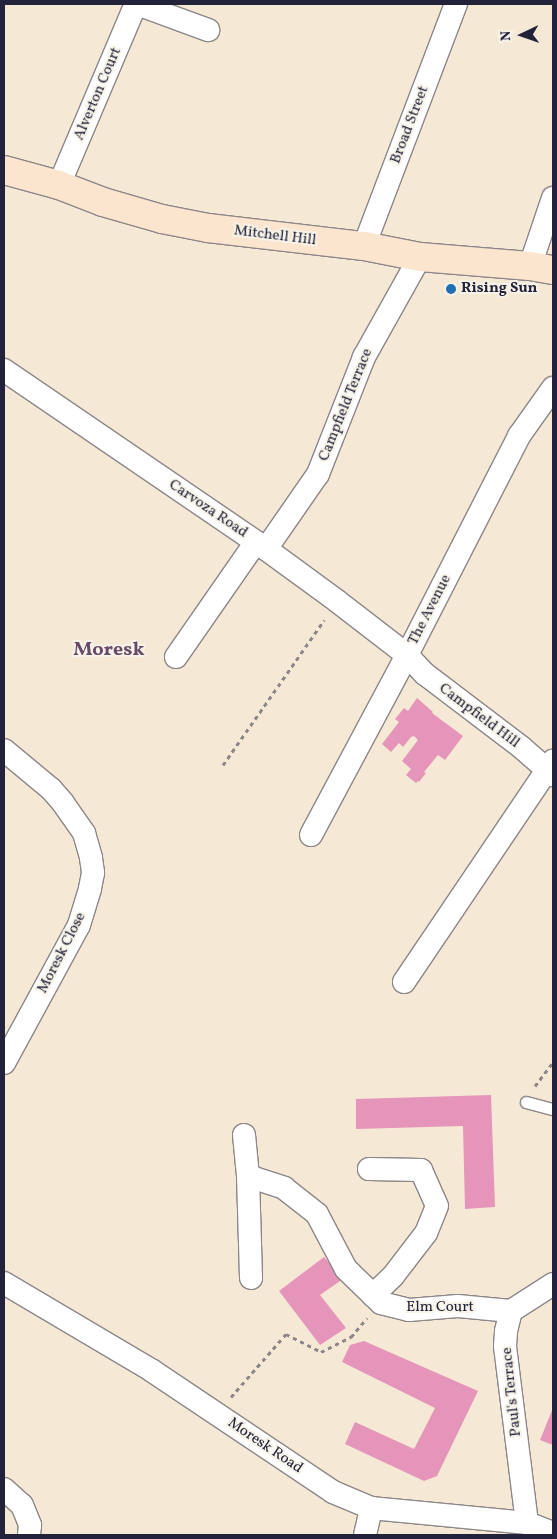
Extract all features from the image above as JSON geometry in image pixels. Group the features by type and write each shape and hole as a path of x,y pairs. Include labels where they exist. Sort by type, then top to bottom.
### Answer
{"street":[{"name":"Alverton Court","path":"59,185 136,4 208,30"},
{"name":"Broad Street","path":"364,246 456,4"},
{"name":"Mitchell Hill","path":"4,170 59,185 103,202 162,219 208,228 364,246 420,257 542,268"},
{"path":"542,268 553,198"},
{"name":"Campfield Terrace","path":"176,657 318,474 364,357 420,257"},
{"name":"Carvoza Road","path":"4,370 261,546 337,600 407,655"},
{"name":"The Avenue","path":"311,835 407,655 520,436 553,388"},
{"name":"Campfield Hill","path":"407,655 425,674 552,769"},
{"name":"Moresk Close","path":"4,750 51,790 63,803 84,834 91,858 92,873 90,889 79,925 4,1062"},
{"path":"404,982 552,769"},
{"path":"244,1135 248,1176 251,1278"},
{"path":"369,1169 421,1170 437,1206 426,1233 377,1299"},
{"name":"Elm Court","path":"248,1176 284,1188 317,1214 346,1269 377,1299 409,1310 458,1306 511,1311"},
{"name":"Moresk Road","path":"4,1283 151,1370 333,1492 371,1508 455,1525 527,1523 553,1533"},
{"path":"511,1311 553,1284"},
{"name":"Paul's Terrace","path":"511,1311 505,1346 527,1523"},
{"path":"4,1489 22,1505 30,1525 29,1535"},
{"path":"364,1535 371,1508"}],"lane":[{"path":"528,1097 553,1109"}],"path":[{"path":"223,765 337,600"},
{"path":"528,1097 553,1062"},
{"path":"216,1414 286,1334 321,1352 351,1337 377,1299"}],"building":[{"path":"417,698 432,713 463,736 445,760 438,755 424,772 426,773 419,782 416,783 406,775 411,769 402,761 418,740 414,736 411,737 403,747 399,743 391,752 382,744 399,722 395,719 404,708 408,711"},
{"path":"491,1095 495,1207 465,1209 463,1126 356,1129 356,1099"},
{"path":"324,1257 343,1279 320,1295 346,1328 320,1345 279,1291"},
{"path":"364,1341 478,1391 437,1476 424,1481 345,1444 355,1422 414,1449 435,1408 342,1362 350,1345"},
{"path":"553,1408 553,1445 540,1440"}],"place":[{"name":"Rising Sun","path":"451,289"}],"district":[{"name":"Moresk","path":"109,650"}]}
